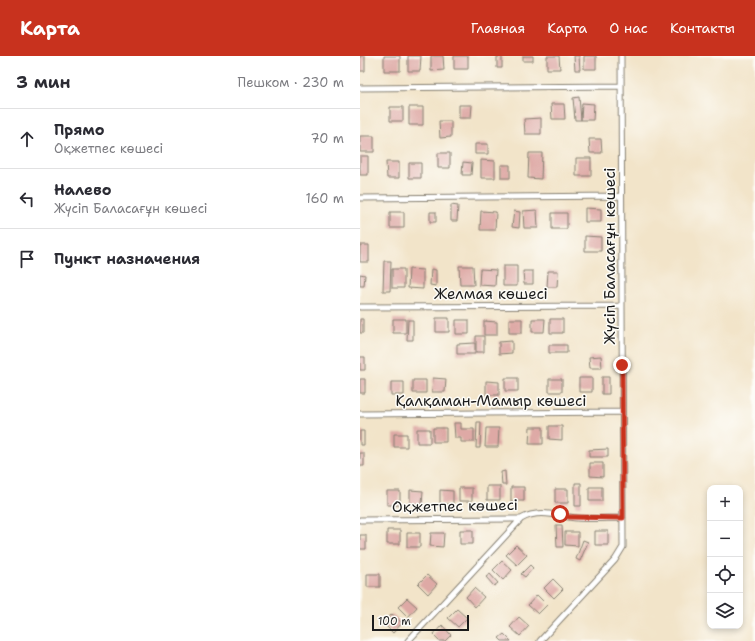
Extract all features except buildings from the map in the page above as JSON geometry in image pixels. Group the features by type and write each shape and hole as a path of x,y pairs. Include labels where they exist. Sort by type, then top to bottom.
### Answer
{"street":[{"name":"Жүсіп Баласағұн көшесі","path":"540,641 620,554 623,547 621,56"},
{"path":"360,88 621,86"},
{"path":"360,198 621,196"},
{"name":"Желмая көшесі","path":"360,307 622,306"},
{"name":"Қалқаман-Мамыр көшесі","path":"360,414 622,412"},
{"name":"Оқжетпес көшесі","path":"360,520 520,519 527,515 549,513 569,517 623,518"},
{"path":"408,641 520,519"}],"route":[{"path":"560,514 569,517 623,518 622,365"}]}
